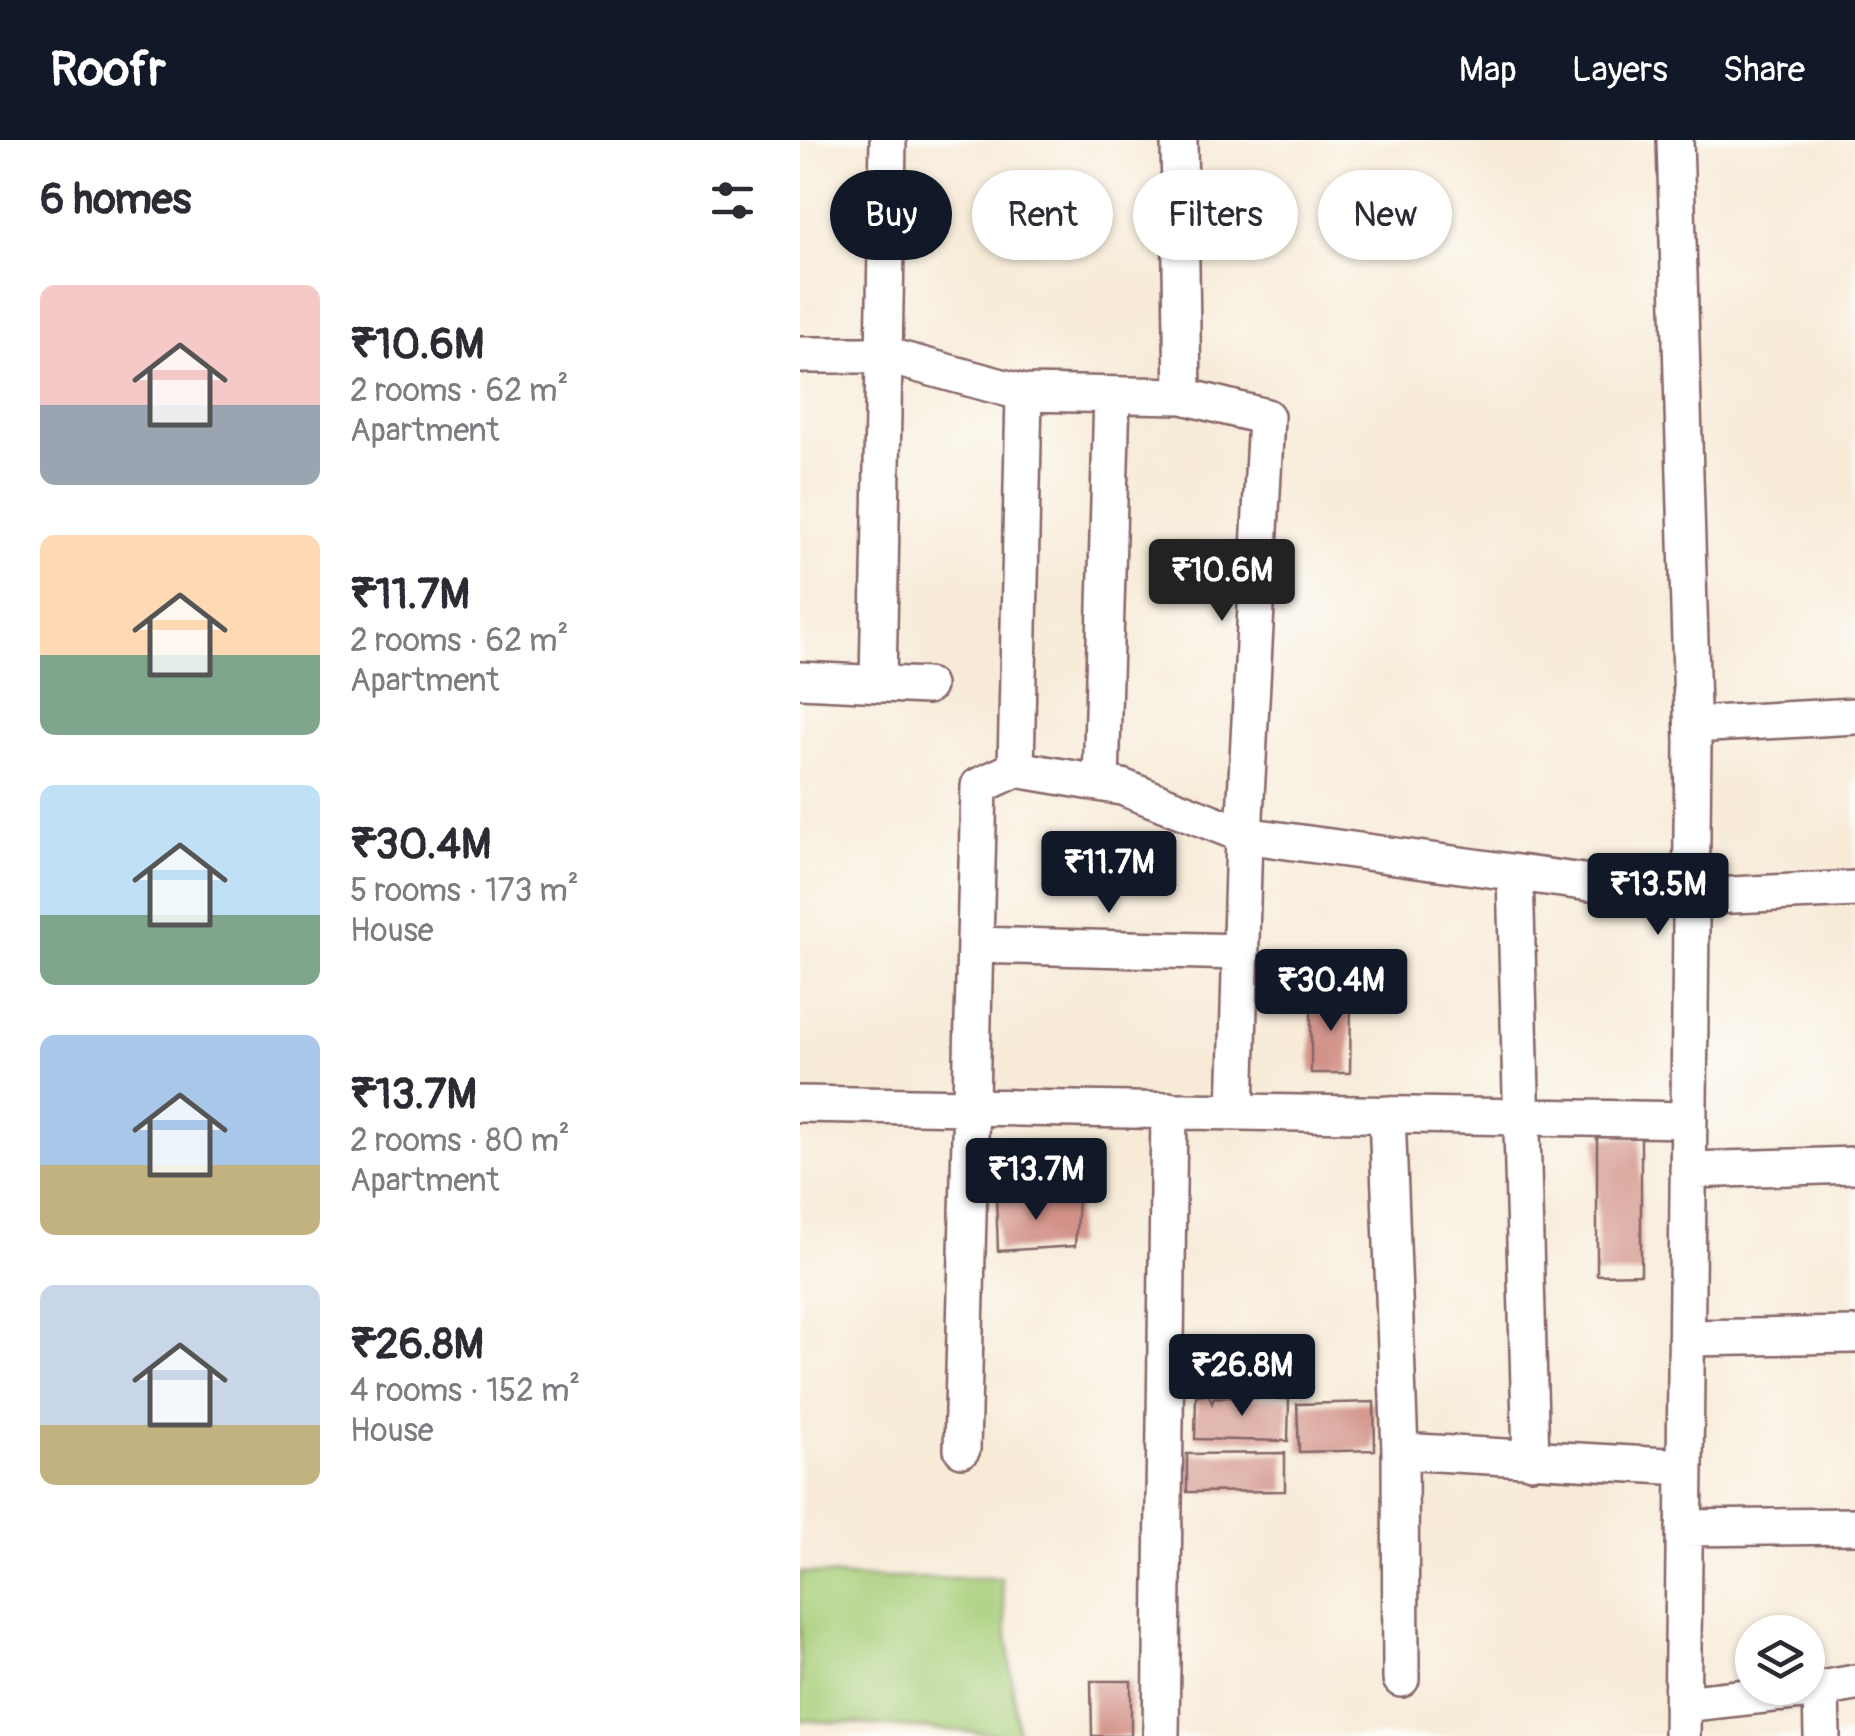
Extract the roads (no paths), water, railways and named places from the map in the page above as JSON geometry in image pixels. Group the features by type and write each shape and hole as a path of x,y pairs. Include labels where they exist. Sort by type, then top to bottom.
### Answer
{"street":[{"path":"878,684 888,140"},
{"path":"1180,140 1183,396"},
{"path":"1675,140 1693,725 1682,1720 1838,1686"},
{"path":"800,355 884,355 1024,393 1183,396 1266,417 1244,835 1236,1112"},
{"path":"1016,769 1024,393"},
{"path":"1101,784 1112,395"},
{"path":"800,680 928,686"},
{"path":"1693,725 1855,716"},
{"path":"962,1449 979,786 1016,769 1122,787 1244,835 1692,896 1855,889"},
{"path":"1515,874 1531,1460"},
{"path":"975,945 1241,952"},
{"path":"800,1104 1689,1120"},
{"path":"1161,1736 1170,1110"},
{"path":"1388,1114 1400,1451 1400,1679"},
{"path":"1688,1170 1855,1165"},
{"path":"1687,1338 1855,1335"},
{"path":"1400,1451 1685,1468"},
{"path":"1684,1528 1855,1526"},
{"path":"1822,1736 1838,1686"}]}
